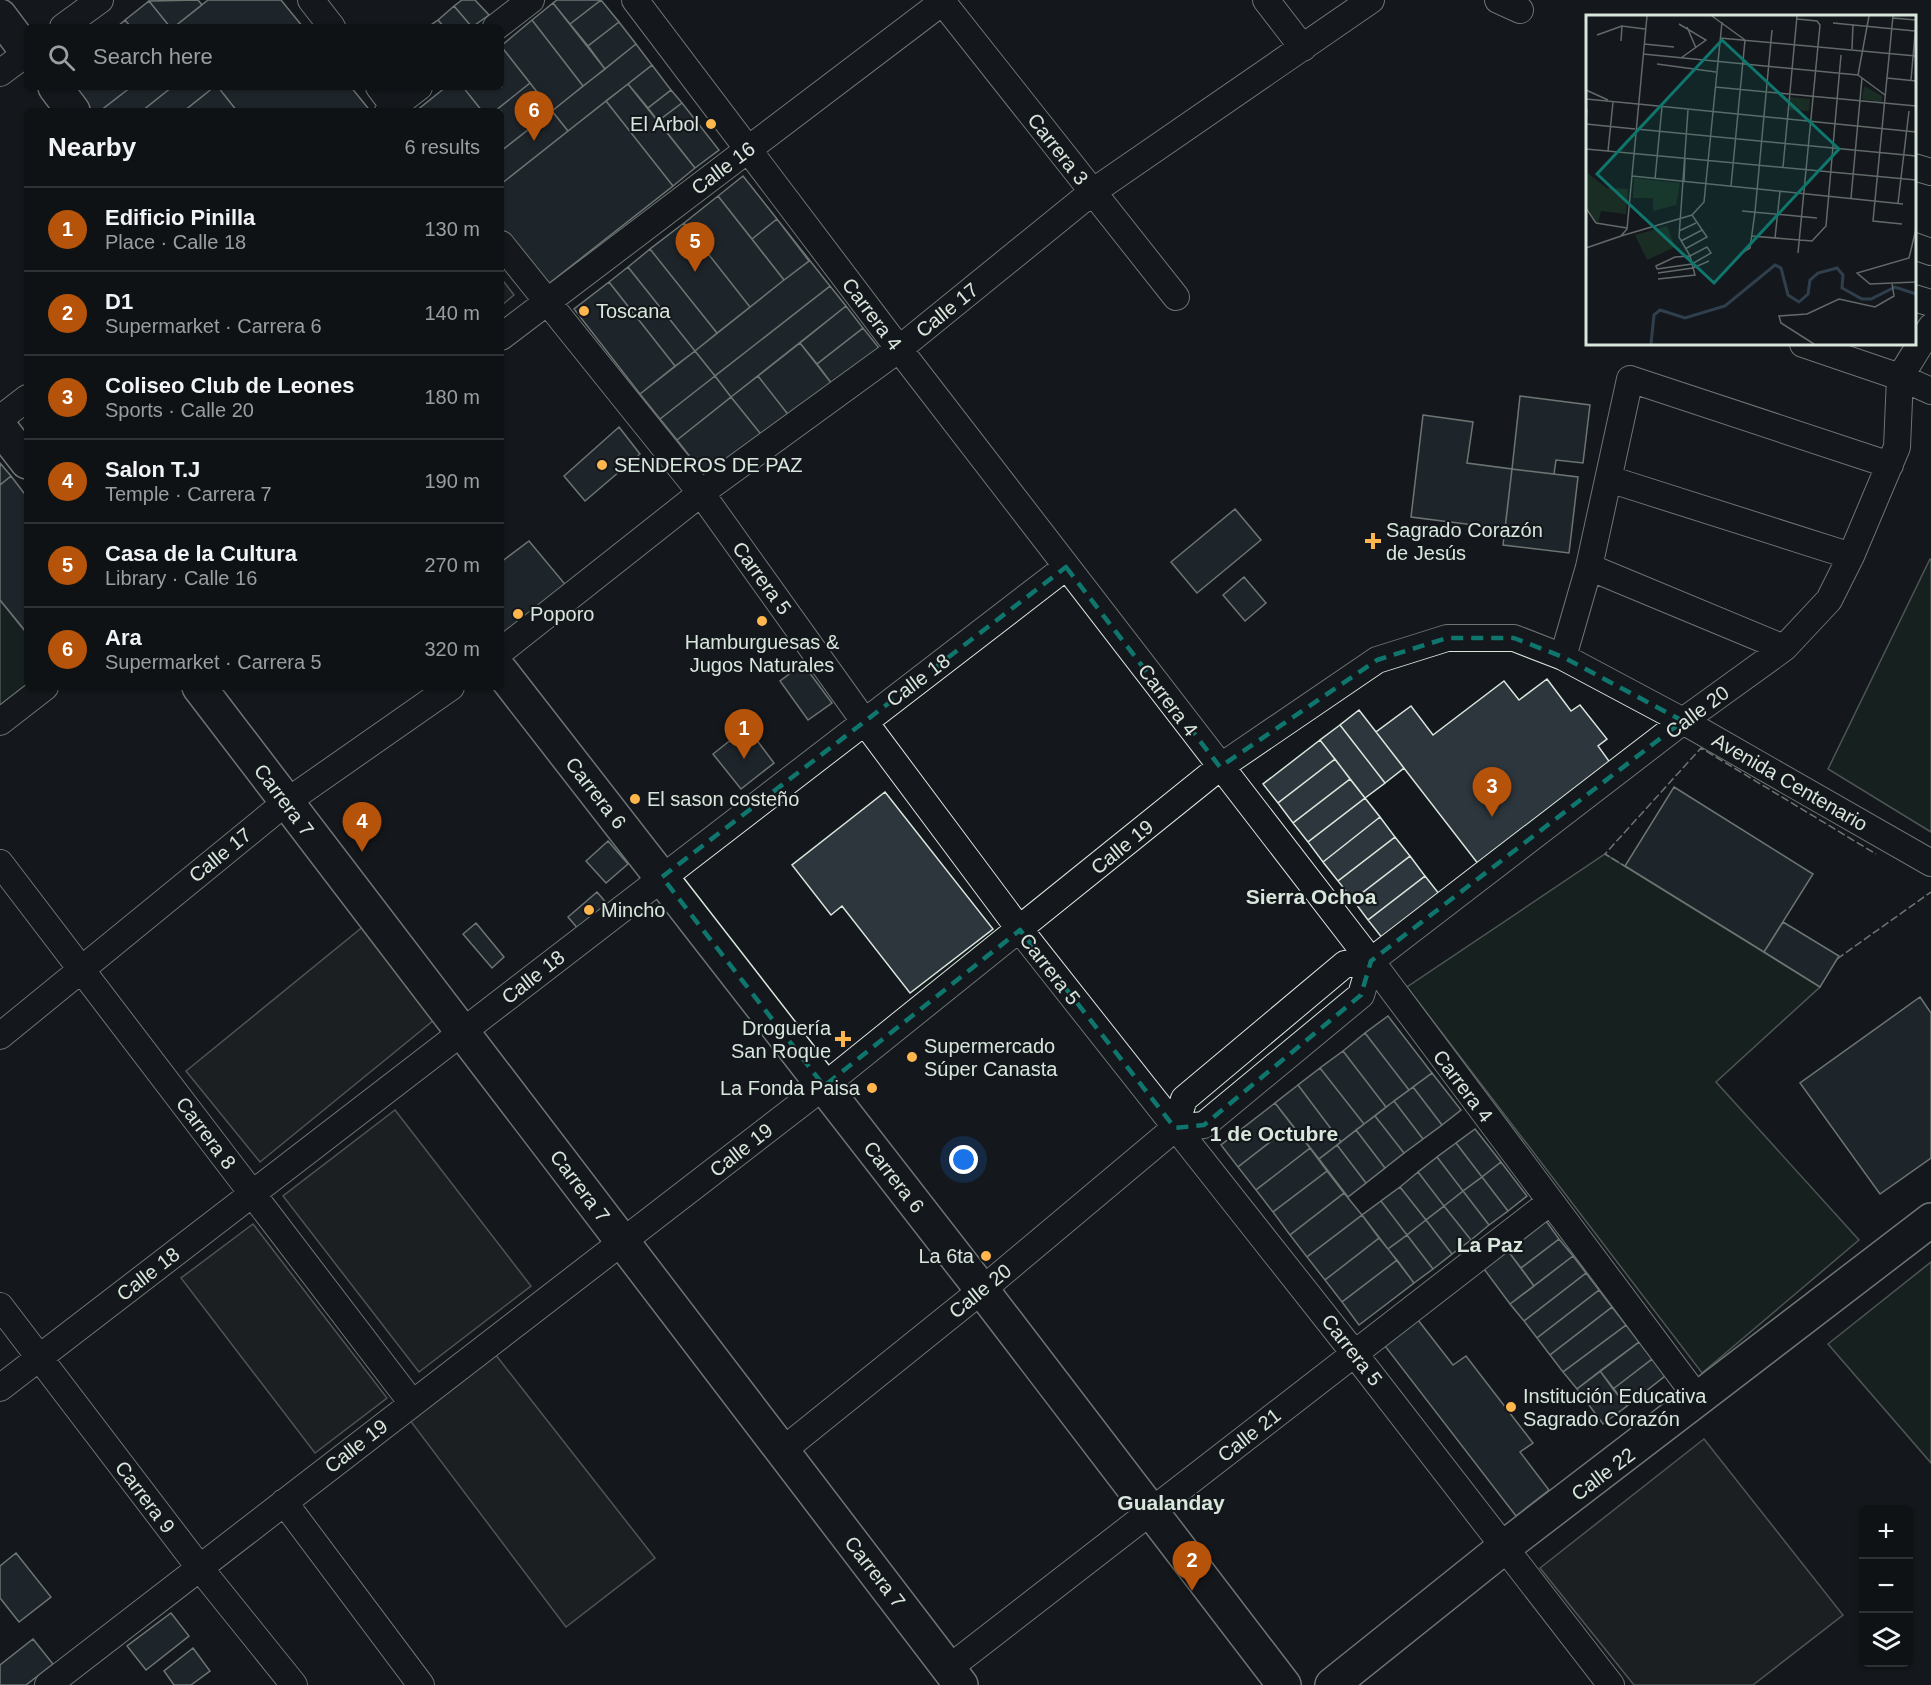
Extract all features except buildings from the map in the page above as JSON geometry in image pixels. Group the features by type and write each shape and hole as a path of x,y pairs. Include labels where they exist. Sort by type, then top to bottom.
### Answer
{"main road":[{"path":"0,16 24,48"},
{"path":"56,90 71,108"},
{"path":"0,427 24,458"},
{"name":"Carrera 6","path":"504,675 982,1290 1284,1685"},
{"name":"Carrera 7","path":"201,690 955,1676"},
{"name":"Calle 22","path":"1332,1685 1503,1548 1700,1400 1931,1220"}],"street":[{"path":"67,24 100,0"},
{"path":"311,0 330,24"},
{"path":"500,24 531,0"},
{"name":"Carrera 4","path":"635,0 899,349 1371,962 1700,1400"},
{"path":"1266,0 1303,48"},
{"name":"Calle 17","path":"504,649 701,493 899,349 1091,193 1371,0"},
{"name":"Calle 16","path":"504,335 943,1"},
{"name":"Carrera 3","path":"943,1 1091,193 1176,297"},
{"path":"0,73 24,54"},
{"path":"390,104 414,90"},
{"path":"1916,168 1931,172"},
{"path":"1916,247 1931,252"},
{"name":"Carrera 5","path":"504,248 701,493 864,722 1020,930 1354,1353 1611,1685"},
{"path":"1916,299 1931,303"},
{"path":"1900,377 1931,327"},
{"path":"1806,345 1900,377 1931,392"},
{"name":"Calle 20","path":"782,1451 982,1290 1175,1128 1184,1099 1345,964 1371,962 1683,721 1784,648 1829,600 1851,556 1890,465 1897,447 1900,377"},
{"path":"1563,657 1609,479 1627,383 1633,378 1890,465"},
{"path":"0,419 24,400"},
{"path":"1609,479 1851,556"},
{"name":"Calle 18","path":"0,1388 1066,567"},
{"path":"1588,567 1784,648"},
{"name":"Calle 19","path":"48,1685 824,1086 1220,767 1377,660 1447,638"},
{"name":"Avenida Centenario","path":"1447,638 1514,638 1563,657 1683,721 1931,863"},
{"path":"0,722 41,690"},
{"name":"Calle 17","path":"0,1036 285,802 447,690"},
{"name":"Carrera 8","path":"0,862 412,1403"},
{"path":"1175,1128 1204,1125 1361,995 1371,962"},
{"name":"Calle 21","path":"955,1676 1151,1511 1550,1202"},
{"name":"Carrera 9","path":"0,1306 199,1568 294,1685"},
{"path":"284,1503 421,1685"}],"highlighted area":[{"path":"1066,567 1220,767 1377,660 1447,638 1514,638 1563,657 1683,721 1371,961 1361,995 1204,1125 1175,1128 1020,930 824,1086 662,877"}],"green space":[{"path":"1931,559 1931,832 1828,769"},
{"path":"0,600 24,630 24,686 0,705"},
{"path":"1605,854 1820,987 1716,1082 1859,1240 1702,1373 1407,987"},
{"path":"1931,1262 1931,1463 1828,1344"}],"shaded area":[{"path":"504,282 514,295 504,303"},
{"path":"365,925 439,1016 260,1162 186,1071"},
{"path":"395,1110 531,1286 419,1372 283,1196"},
{"path":"253,1224 387,1398 315,1453 181,1278"},
{"path":"495,1354 655,1558 566,1627 409,1419"},
{"path":"1704,1439 1843,1615 1753,1685 1634,1685 1540,1568"}],"fence":[{"path":"1628,868 1605,854 1701,748 1876,854"},
{"path":"1837,959 1931,892"}],"place":[{"name":"El Arbol","path":"711,124"},
{"name":"Ara","path":"534,141"},
{"name":"Casa de la Cultura","path":"695,272"},
{"name":"Toscana","path":"584,311"},
{"name":"SENDEROS DE PAZ","path":"602,465"},
{"name":"Sagrado Corazón de Jesús","path":"1373,541"},
{"name":"Poporo","path":"518,614"},
{"name":"Hamburguesas & Jugos Naturales","path":"762,621"},
{"name":"Edificio Pinilla","path":"744,759"},
{"name":"El sason costeño","path":"635,799"},
{"name":"Coliseo Club de Leones","path":"1492,817"},
{"name":"Salon T.J","path":"362,852"},
{"name":"Mincho","path":"589,910"},
{"name":"Droguería San Roque","path":"843,1039"},
{"name":"Supermercado Súper Canasta","path":"912,1057"},
{"name":"La Fonda Paisa","path":"872,1088"},
{"name":"La 6ta","path":"986,1256"},
{"name":"Institución Educativa Sagrado Corazón","path":"1511,1407"},
{"name":"D1","path":"1192,1591"}],"district":[{"name":"Sierra Ochoa","path":"1311,897"},
{"name":"1 de Octubre","path":"1274,1134"},
{"name":"La Paz","path":"1490,1245"},
{"name":"Gualanday","path":"1171,1503"}]}
